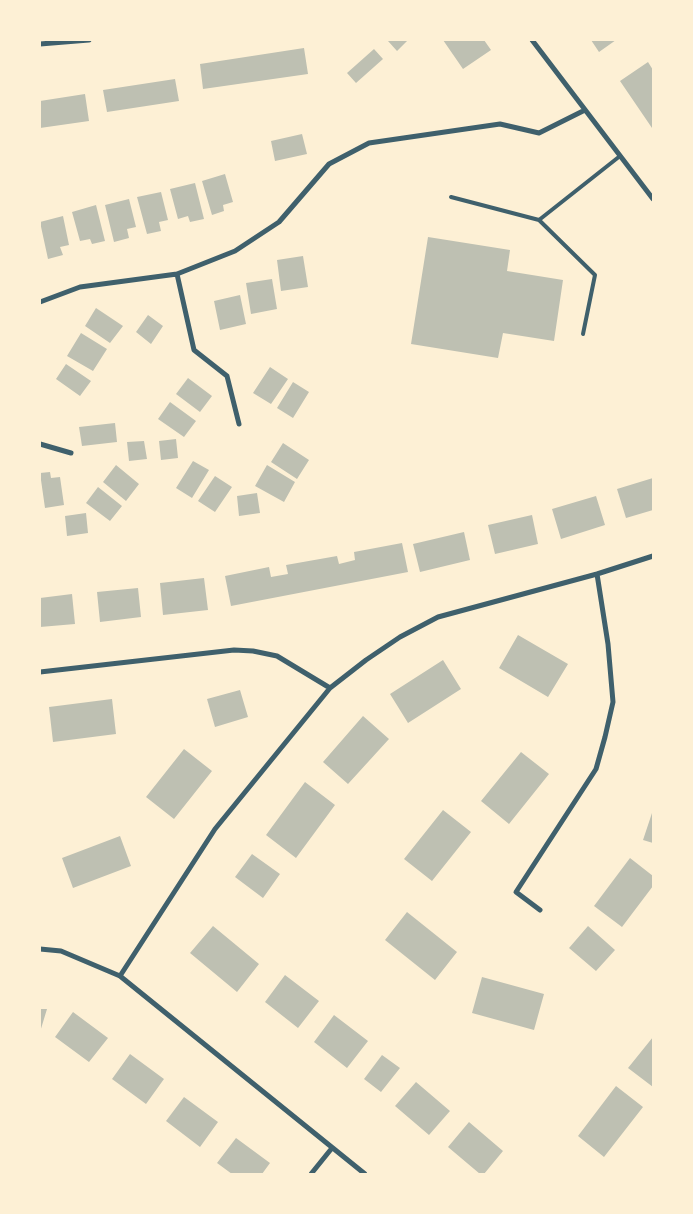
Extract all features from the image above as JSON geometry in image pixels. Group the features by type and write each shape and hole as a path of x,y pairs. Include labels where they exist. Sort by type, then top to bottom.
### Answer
{"street":[{"path":"40,44 89,40"},
{"path":"532,40 653,200"},
{"path":"40,302 80,287 177,274 235,251 279,222 329,164 369,143 500,124 539,133 585,110"},
{"path":"177,274 194,350 227,376 240,424"},
{"path":"40,444 71,453"},
{"path":"120,976 215,829 330,688 372,655 400,637 438,617 597,574 653,556"},
{"path":"540,910 516,892 596,769 613,702 608,644 597,574"},
{"path":"40,672 234,650 253,650 278,656 330,688"},
{"path":"40,949 61,951 120,976 365,1174"},
{"path":"311,1174 332,1148"}],"lane":[{"path":"539,220 620,156"},
{"path":"451,197 539,220 594,275 583,334"}],"building":[{"path":"389,40 408,40 397,51"},
{"path":"443,40 484,40 491,50 463,69"},
{"path":"591,40 616,40 599,52"},
{"path":"304,48 308,74 203,89 200,64"},
{"path":"374,49 383,59 356,83 347,73"},
{"path":"648,62 653,70 652,128 620,81"},
{"path":"175,79 179,101 107,112 103,90"},
{"path":"85,94 89,121 40,128 40,101"},
{"path":"302,134 307,154 275,161 271,141"},
{"path":"225,174 233,202 223,205 224,211 212,215 202,181"},
{"path":"195,183 204,219 190,222 188,216 178,219 170,189"},
{"path":"161,192 168,220 159,222 161,231 147,234 137,197"},
{"path":"129,199 136,227 127,229 129,238 114,242 105,205"},
{"path":"96,205 105,241 92,244 90,239 80,241 72,212"},
{"path":"63,216 69,245 60,247 63,255 48,259 40,222"},
{"path":"428,237 510,250 507,271 563,280 554,341 503,333 498,358 411,344"},
{"path":"303,256 308,287 281,291 277,260"},
{"path":"272,279 277,309 251,314 246,283"},
{"path":"240,295 246,324 220,330 214,301"},
{"path":"96,308 123,326 110,343 85,326"},
{"path":"148,315 163,326 151,344 136,332"},
{"path":"81,333 107,349 93,371 67,356"},
{"path":"66,364 91,381 80,396 56,379"},
{"path":"270,367 288,379 271,404 253,393"},
{"path":"188,378 212,396 200,412 176,394"},
{"path":"293,382 309,392 293,418 277,408"},
{"path":"170,402 196,421 184,437 158,419"},
{"path":"115,423 117,442 82,446 79,427"},
{"path":"176,439 178,458 161,460 159,441"},
{"path":"144,441 147,459 129,461 127,442"},
{"path":"283,443 309,460 297,479 271,462"},
{"path":"193,461 209,470 192,498 176,488"},
{"path":"116,465 139,484 126,501 103,482"},
{"path":"267,465 295,482 284,502 255,486"},
{"path":"50,472 51,478 60,477 64,505 45,508 40,473"},
{"path":"215,476 232,487 215,512 198,501"},
{"path":"653,478 653,510 626,518 617,489"},
{"path":"98,487 122,506 110,521 86,503"},
{"path":"257,493 260,513 239,516 237,496"},
{"path":"596,496 605,525 561,539 552,509"},
{"path":"86,513 88,533 67,536 65,516"},
{"path":"532,515 538,544 495,554 488,525"},
{"path":"464,532 470,560 420,572 413,544"},
{"path":"402,543 408,572 231,606 225,576 269,567 271,577 288,574 286,565 337,556 339,564 355,560 354,552"},
{"path":"204,578 208,610 163,615 160,583"},
{"path":"138,588 141,617 100,622 97,592"},
{"path":"72,594 75,624 40,627 40,598"},
{"path":"518,635 568,664 548,697 499,668"},
{"path":"443,660 461,689 408,723 390,694"},
{"path":"240,690 248,717 215,727 207,699"},
{"path":"112,699 116,734 53,742 49,707"},
{"path":"363,716 389,739 348,784 323,762"},
{"path":"184,749 212,771 174,819 146,797"},
{"path":"521,752 549,774 509,824 481,801"},
{"path":"305,782 335,805 296,858 266,835"},
{"path":"443,810 471,832 432,881 404,859"},
{"path":"653,810 653,843 643,840"},
{"path":"120,836 131,866 73,888 62,858"},
{"path":"252,854 280,874 263,898 235,877"},
{"path":"630,858 653,876 653,886 622,927 594,906"},
{"path":"407,912 457,952 435,980 385,940"},
{"path":"213,926 259,964 237,992 190,953"},
{"path":"588,926 615,950 596,971 569,948"},
{"path":"285,975 319,1001 298,1028 265,1002"},
{"path":"482,977 544,994 534,1030 472,1013"},
{"path":"40,1009 47,1009 40,1032"},
{"path":"73,1012 108,1038 89,1062 55,1037"},
{"path":"334,1015 368,1041 347,1068 314,1042"},
{"path":"653,1037 653,1087 628,1068"},
{"path":"130,1054 164,1079 146,1104 112,1079"},
{"path":"382,1055 400,1068 381,1092 364,1079"},
{"path":"416,1082 450,1111 429,1135 395,1106"},
{"path":"616,1086 643,1107 604,1157 578,1136"},
{"path":"184,1097 218,1122 200,1147 166,1121"},
{"path":"469,1122 503,1151 484,1174 480,1174 448,1147"},
{"path":"236,1138 270,1163 262,1174 232,1174 217,1163"}]}
